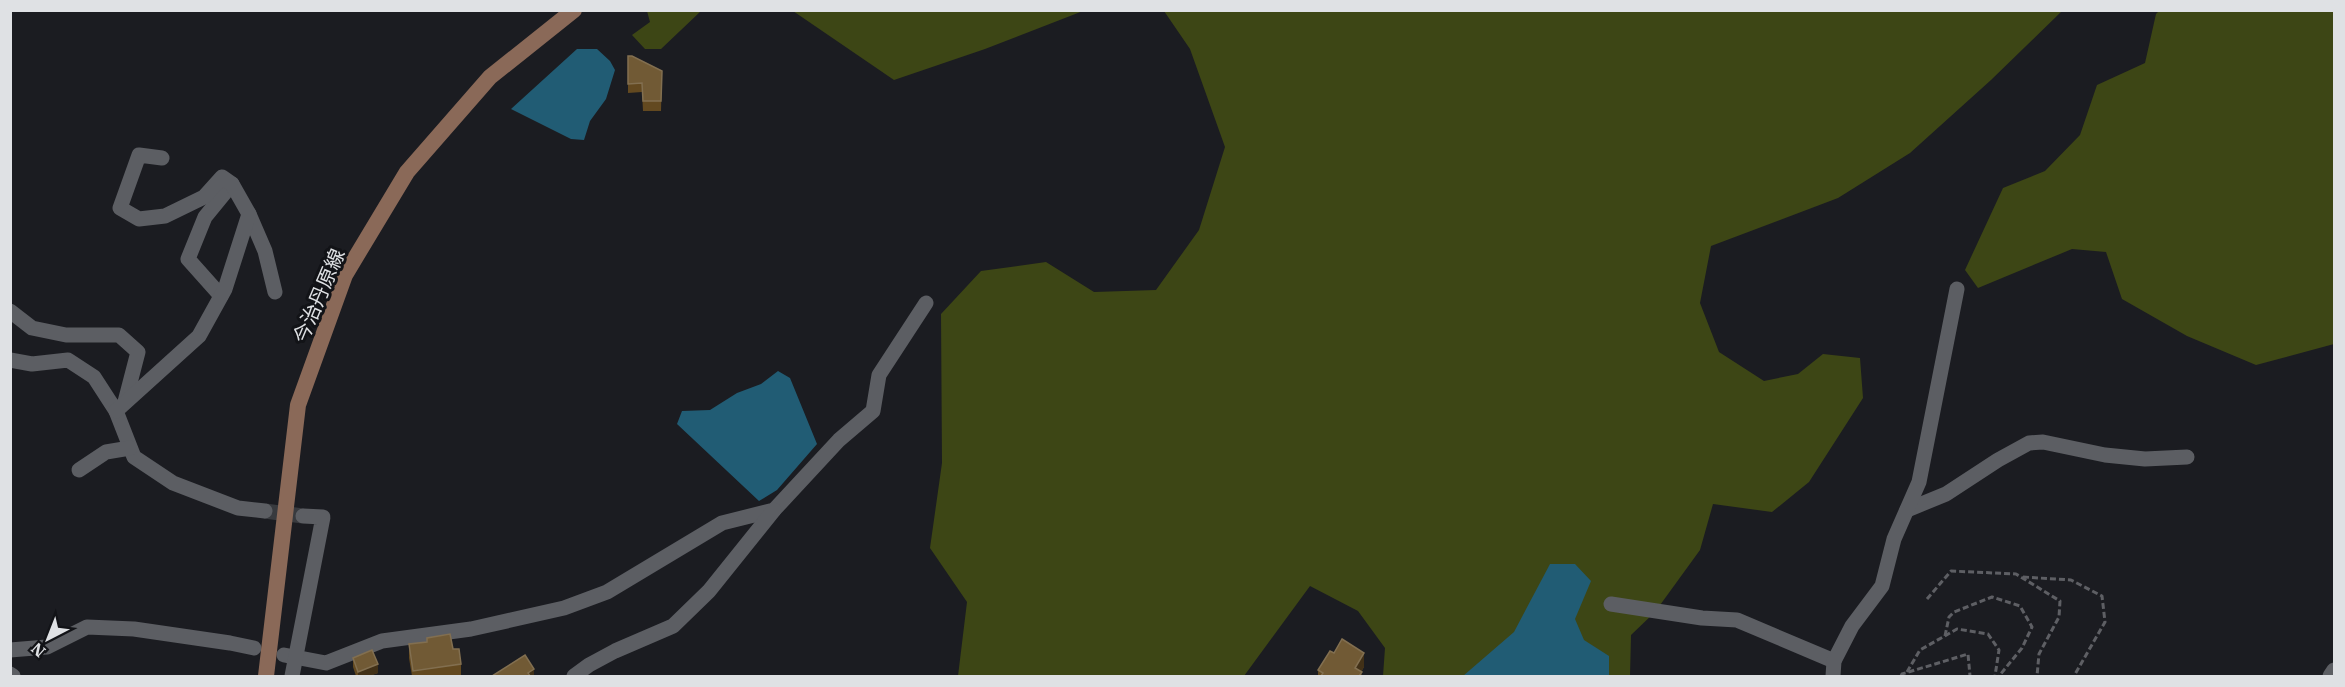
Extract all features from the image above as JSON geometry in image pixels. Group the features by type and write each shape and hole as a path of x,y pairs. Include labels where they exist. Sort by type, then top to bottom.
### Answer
{"main road":[{"name":"今治丹原線","path":"266,676 298,405 345,275 407,172 422,154 490,77 574,10"}],"street":[{"path":"162,158 139,155 120,208 139,219 165,216 204,196 222,177 232,184 249,213 265,251 275,292"},
{"path":"222,296 188,259 205,217 232,184"},
{"path":"120,406 199,336 222,296 249,213"},
{"path":"1611,604 1702,618 1737,620 1834,669 1852,626 1882,586 1894,540 1919,482 1957,289"},
{"path":"574,676 615,651 673,626 709,591 774,510 839,440 873,411 879,375 926,303"},
{"path":"10,311 32,328 66,335 119,335 138,352 120,406"},
{"path":"10,360 32,364 68,360 94,377 120,406 134,457 173,483 238,508 265,511"},
{"path":"1907,510 1946,494 2029,443 2043,442 2105,455 2145,459 2187,457"},
{"path":"79,470 106,452 130,448"},
{"path":"290,656 326,663 382,641 471,629 564,608 607,592 722,523 774,510"},
{"path":"292,676 290,656 323,517 303,516"},
{"path":"10,650 47,647 87,627 134,629 254,648"},
{"path":"2330,676 2334,670"}],"path":[{"path":"1927,599 1952,571 2016,574 2060,601 2059,617 2039,654 2037,676"},
{"path":"2021,577 2071,580 2102,596 2105,622 2074,676"},
{"path":"1945,636 1949,617 1954,612 1992,597 2020,606 2032,627 2022,648 2000,676"},
{"path":"1907,672 1920,650 1957,629 1988,634 1999,650 1995,676"},
{"path":"1900,676 1968,654 1970,676"}],"green space":[{"path":"647,10 701,11 661,49 645,49 632,35 650,22"},
{"path":"2160,10 2334,11 2334,344 2256,365 2187,336 2122,299 2106,252 2072,249 1978,288 1965,270 2003,188 2045,171 2080,135 2097,85 2145,63 2156,14"},
{"path":"793,11 1083,11 985,49 894,80"},
{"path":"1164,11 2062,11 1991,80 1910,153 1838,198 1711,246 1700,303 1719,352 1764,381 1798,374 1823,354 1860,358 1863,398 1809,482 1772,512 1713,504 1700,550 1655,612 1631,635 1630,676 1383,676 1385,648 1358,611 1310,586 1244,676 958,676 967,602 930,548 942,463 941,314 981,271 1046,262 1094,292 1156,290 1199,230 1225,147 1190,49"}],"water":[{"path":"577,49 597,49 610,61 615,70 606,99 590,121 584,140 571,139 511,109"},
{"path":"778,371 790,378 817,444 777,490 759,501 677,424 682,411 710,410 737,393 761,384"},
{"path":"1550,564 1575,564 1591,581 1575,619 1584,640 1609,656 1609,676 1463,676 1514,632"}],"building":[{"path":"628,56 662,71 661,101 643,101 642,83 628,84"},
{"path":"450,634 453,649 459,649 461,664 413,671 409,644 427,642 427,638"},
{"path":"1342,639 1364,653 1355,668 1362,672 1359,676 1321,676 1323,673 1318,670 1330,651 1334,653"},
{"path":"372,650 378,664 358,672 353,658"},
{"path":"525,655 534,669 528,673 530,676 492,676"}],"tunnel":[{"path":"265,511 303,516"}]}
